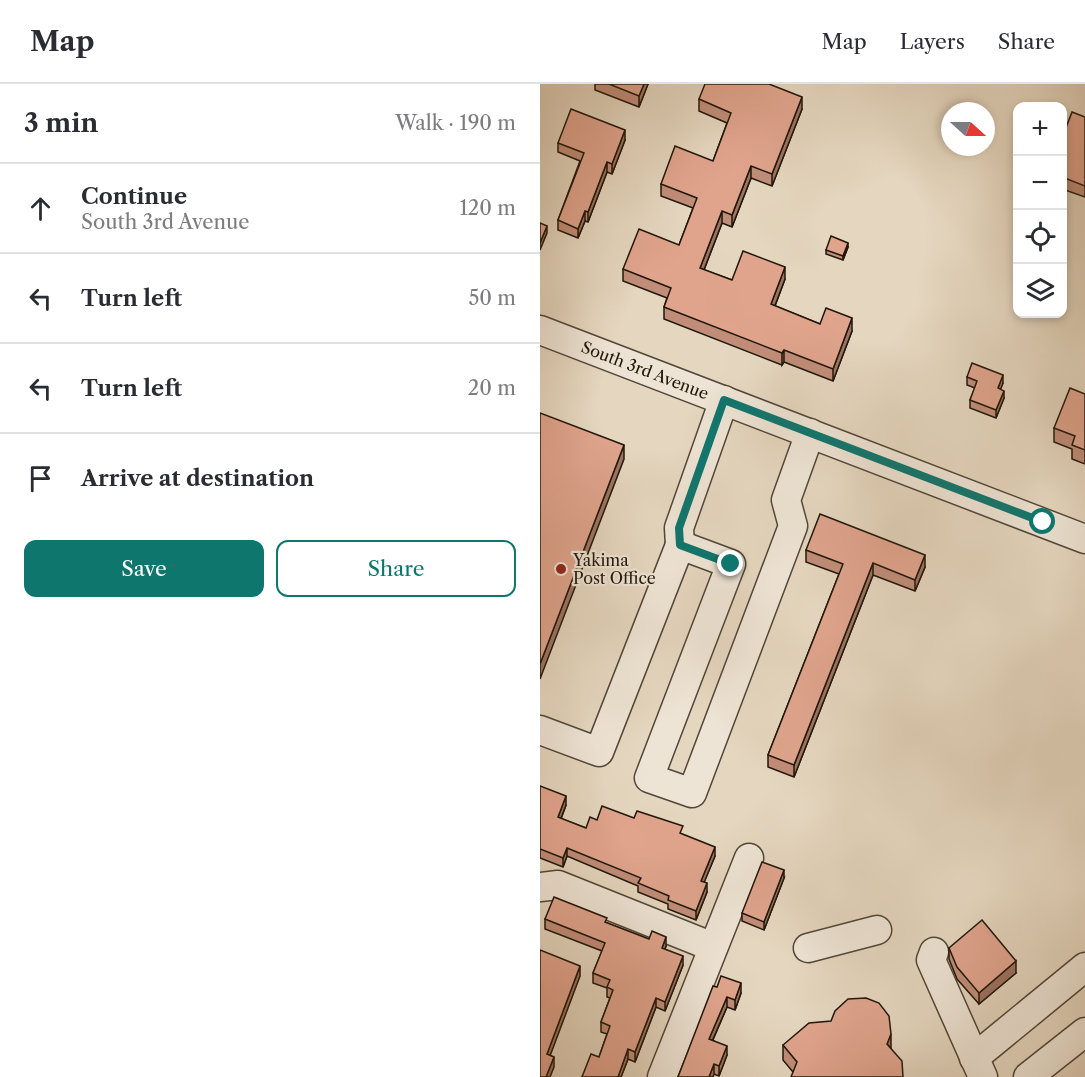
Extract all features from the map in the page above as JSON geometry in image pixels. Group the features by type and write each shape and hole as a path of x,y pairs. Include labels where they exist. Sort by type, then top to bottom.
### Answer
{"street":[{"name":"South 3rd Avenue","path":"540,330 1085,539"},
{"path":"540,730 599,752 680,545 679,528 724,400"},
{"path":"680,545 731,564 649,778 692,793 794,526 786,500 810,433"},
{"path":"662,1077 749,858"},
{"path":"540,887 558,885 713,947"},
{"path":"808,948 878,930"},
{"path":"934,952 931,960 978,1067 1085,967"},
{"path":"1028,1077 1085,1032"}],"building":[{"path":"609,84 644,84 639,96"},
{"path":"705,84 769,84 802,97 772,174 751,166 732,215 722,211 700,268 732,280 743,251 785,267 771,304 820,324 826,308 852,318 833,369 784,350 782,353 664,307 671,288 623,269 639,229 679,245 697,198 661,184 675,146 713,161 731,113 699,99"},
{"path":"571,109 625,130 612,164 607,162 588,212 585,211 578,229 558,220 584,153 558,143"},
{"path":"1072,112 1085,117 1085,186 1067,179 1067,125"},
{"path":"540,223 547,226 540,243"},
{"path":"831,236 848,243 843,256 826,250"},
{"path":"972,363 1003,375 998,388 1004,391 996,410 970,400 977,381 967,377"},
{"path":"1070,388 1085,394 1085,450 1072,445 1075,436 1054,428"},
{"name":"Yakima Post Office","path":"540,413 624,445 540,664"},
{"path":"820,514 925,555 915,580 873,563 794,765 768,755 843,564 806,550"},
{"path":"540,786 566,796 558,817 586,828 590,817 597,820 602,806 634,818 637,811 683,826 680,833 715,847 701,881 707,883 696,911 668,900 669,896 638,883 641,878 567,848 563,858 540,849"},
{"path":"762,862 784,870 764,922 742,913"},
{"path":"554,897 607,918 605,922 649,939 652,931 666,937 662,948 683,956 665,1002 656,998 635,1052 628,1049 618,1077 582,1077 591,1054 599,1057 610,1026 601,1022 613,990 607,987 610,980 593,973 605,943 545,919"},
{"path":"982,920 1016,961 979,993 957,967 949,948"},
{"path":"540,950 580,966 547,1054 554,1057 546,1077 540,1077"},
{"path":"721,976 741,983 735,1000 727,997 709,1039 727,1046 719,1066 714,1064 709,1077 678,1077 713,986 717,987"},
{"path":"866,998 879,1003 889,1016 891,1034 887,1044 902,1061 903,1077 791,1077 797,1062 783,1045 809,1023 831,1021 835,1011 848,999"}],"place":[{"name":"Yakima Post Office","path":"561,569"}],"route":[{"path":"731,564 680,545 679,528 724,400 1043,522"}]}
